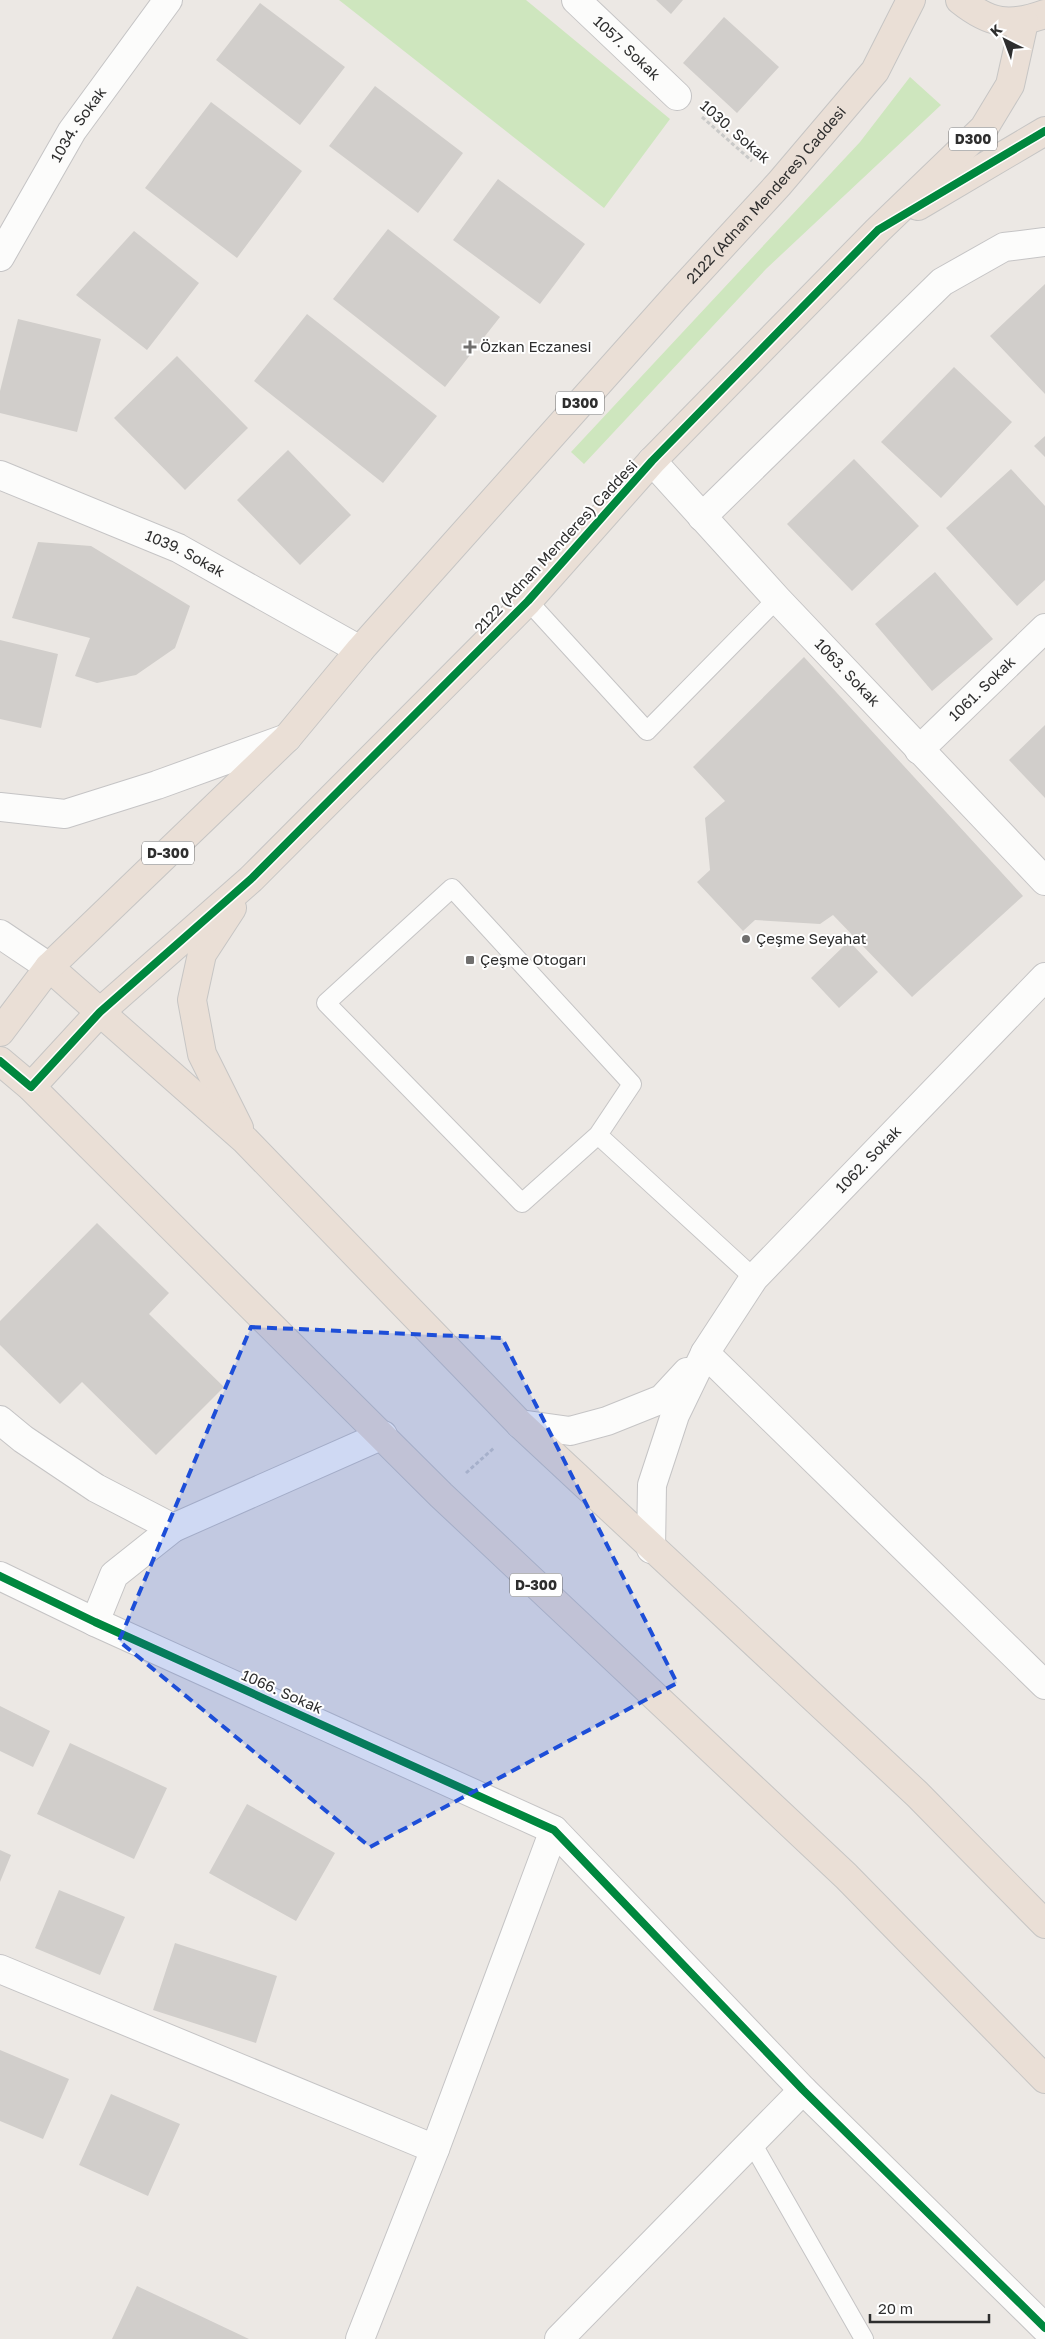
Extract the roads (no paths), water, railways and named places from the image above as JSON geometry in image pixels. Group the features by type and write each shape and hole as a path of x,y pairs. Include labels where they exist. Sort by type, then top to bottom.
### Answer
{"highway":[{"name":"2122 (Adnan Menderes) Caddesi","path":"287,738 360,650 676,296 779,184 875,71 911,0"},
{"path":"960,0 977,14 1000,22 1034,18"},
{"name":"2122 (Adnan Menderes) Caddesi","path":"251,879 528,601 652,462 878,230 984,128 1010,85 1034,18"},
{"path":"878,230 1045,131"},
{"name":"D-300","path":"0,1032 48,967 287,738"},
{"path":"31,1087 100,1012 251,879"},
{"path":"245,1140 202,1054 192,1000 202,954 251,879"},
{"path":"48,967 245,1140 520,1424 917,1794 1045,1924"},
{"name":"D-300","path":"0,1061 31,1087 384,1435 441,1495 846,1876 1045,2079"}],"street":[{"name":"1034. Sokak","path":"0,257 72,131 168,0"},
{"name":"1057. Sokak","path":"576,0 677,96"},
{"path":"702,517 942,282 1004,247 1045,242"},
{"name":"1063. Sokak","path":"652,462 777,600 1045,881"},
{"name":"1039. Sokak","path":"2,480 178,548 360,650"},
{"name":"1061. Sokak","path":"919,750 1045,628"},
{"path":"0,807 65,814 157,785 287,738"},
{"path":"0,934 48,967"},
{"name":"1062. Sokak","path":"706,1353 754,1278 1045,977"},
{"path":"520,1424 570,1431 607,1421 662,1399 706,1353"},
{"path":"652,1549 652,1484 675,1415 706,1353"},
{"path":"706,1353 1045,1685"},
{"path":"0,1420 23,1439 96,1488 173,1528"},
{"path":"95,1622 114,1574 173,1528 384,1435"},
{"name":"1066. Sokak","path":"0,1576 95,1622 554,1830"},
{"path":"360,2339 435,2149 554,1830 803,2090 1045,2328"},
{"path":"0,1969 435,2149"},
{"path":"559,2339 803,2090"}],"lane":[{"path":"528,601 646,731 777,600"},
{"path":"452,888 632,1084 598,1135 522,1203 326,1003 452,888"},
{"path":"598,1135 754,1278"},
{"path":"752,2143 864,2339"}],"place":[{"name":"Özkan Eczanesi","path":"470,347"},
{"name":"Çeşme Seyahat","path":"746,939"},
{"name":"Çeşme Otogarı","path":"470,960"}]}
